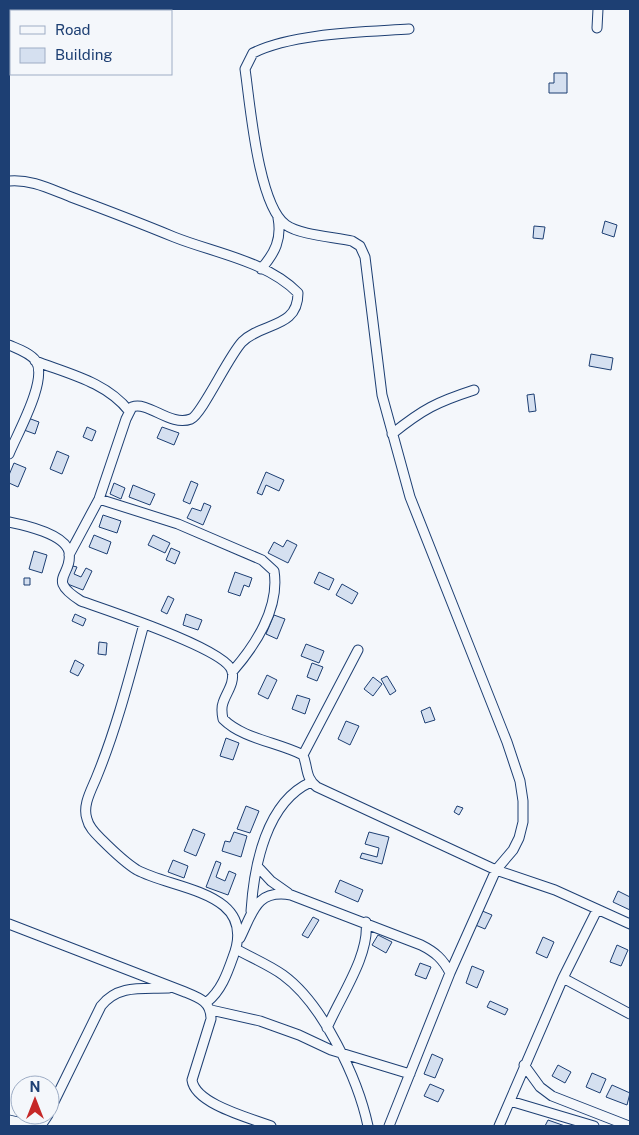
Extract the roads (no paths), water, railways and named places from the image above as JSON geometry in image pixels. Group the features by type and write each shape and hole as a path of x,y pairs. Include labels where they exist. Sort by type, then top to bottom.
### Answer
{"street":[{"path":"597,28 598,9"},
{"path":"261,269 270,260 280,238 278,218 264,184 259,160 245,69 247,61 253,53 281,43 322,37 410,29"},
{"path":"9,181 24,180 40,185 261,269 298,293 298,302 289,318 243,341 223,369 202,408 191,418 174,419 136,406 129,411 99,499 69,555 62,581 68,592 81,601 205,649 224,660 232,672 232,681 222,705 223,719 231,727 241,732 303,755"},
{"path":"278,218 287,225 297,229 352,241 360,246 365,257 382,395 410,497 507,742 520,781 523,822 520,838 513,850 496,870 450,973 389,1126"},
{"path":"9,345 36,361 101,387 120,400 129,411"},
{"path":"9,454 38,386 40,374 36,361"},
{"path":"392,434 418,413 437,402 474,390"},
{"path":"99,499 178,524 262,560 274,572 274,591 259,636 246,657 232,672"},
{"path":"9,522 45,532 64,544 69,555"},
{"path":"144,624 110,744 87,802 87,819 91,829 122,860 138,870 214,898 235,920 237,945"},
{"path":"358,650 303,755 310,782 339,798 496,870 555,890 630,924"},
{"path":"251,913 254,881 265,839 283,804 300,787 310,782"},
{"path":"258,867 271,881 291,895 366,922 436,953 445,963 450,973"},
{"path":"271,1126 209,1101 197,1093 192,1080 209,1027 209,1006 221,986 251,913 262,898 270,894 291,895"},
{"path":"499,1126 563,978 597,910"},
{"path":"327,1028 363,949 367,931 366,922"},
{"path":"9,924 172,988 209,1006 281,1028 340,1054 410,1074"},
{"path":"237,945 284,976 303,994 327,1028 340,1054 364,1106 368,1126"},
{"path":"563,978 630,1014"},
{"path":"60,1090 101,1006 114,992 172,988"},
{"path":"524,1065 540,1087 552,1096 629,1126"},
{"path":"510,1101 594,1126"},
{"path":"9,1120 36,1126"}]}
